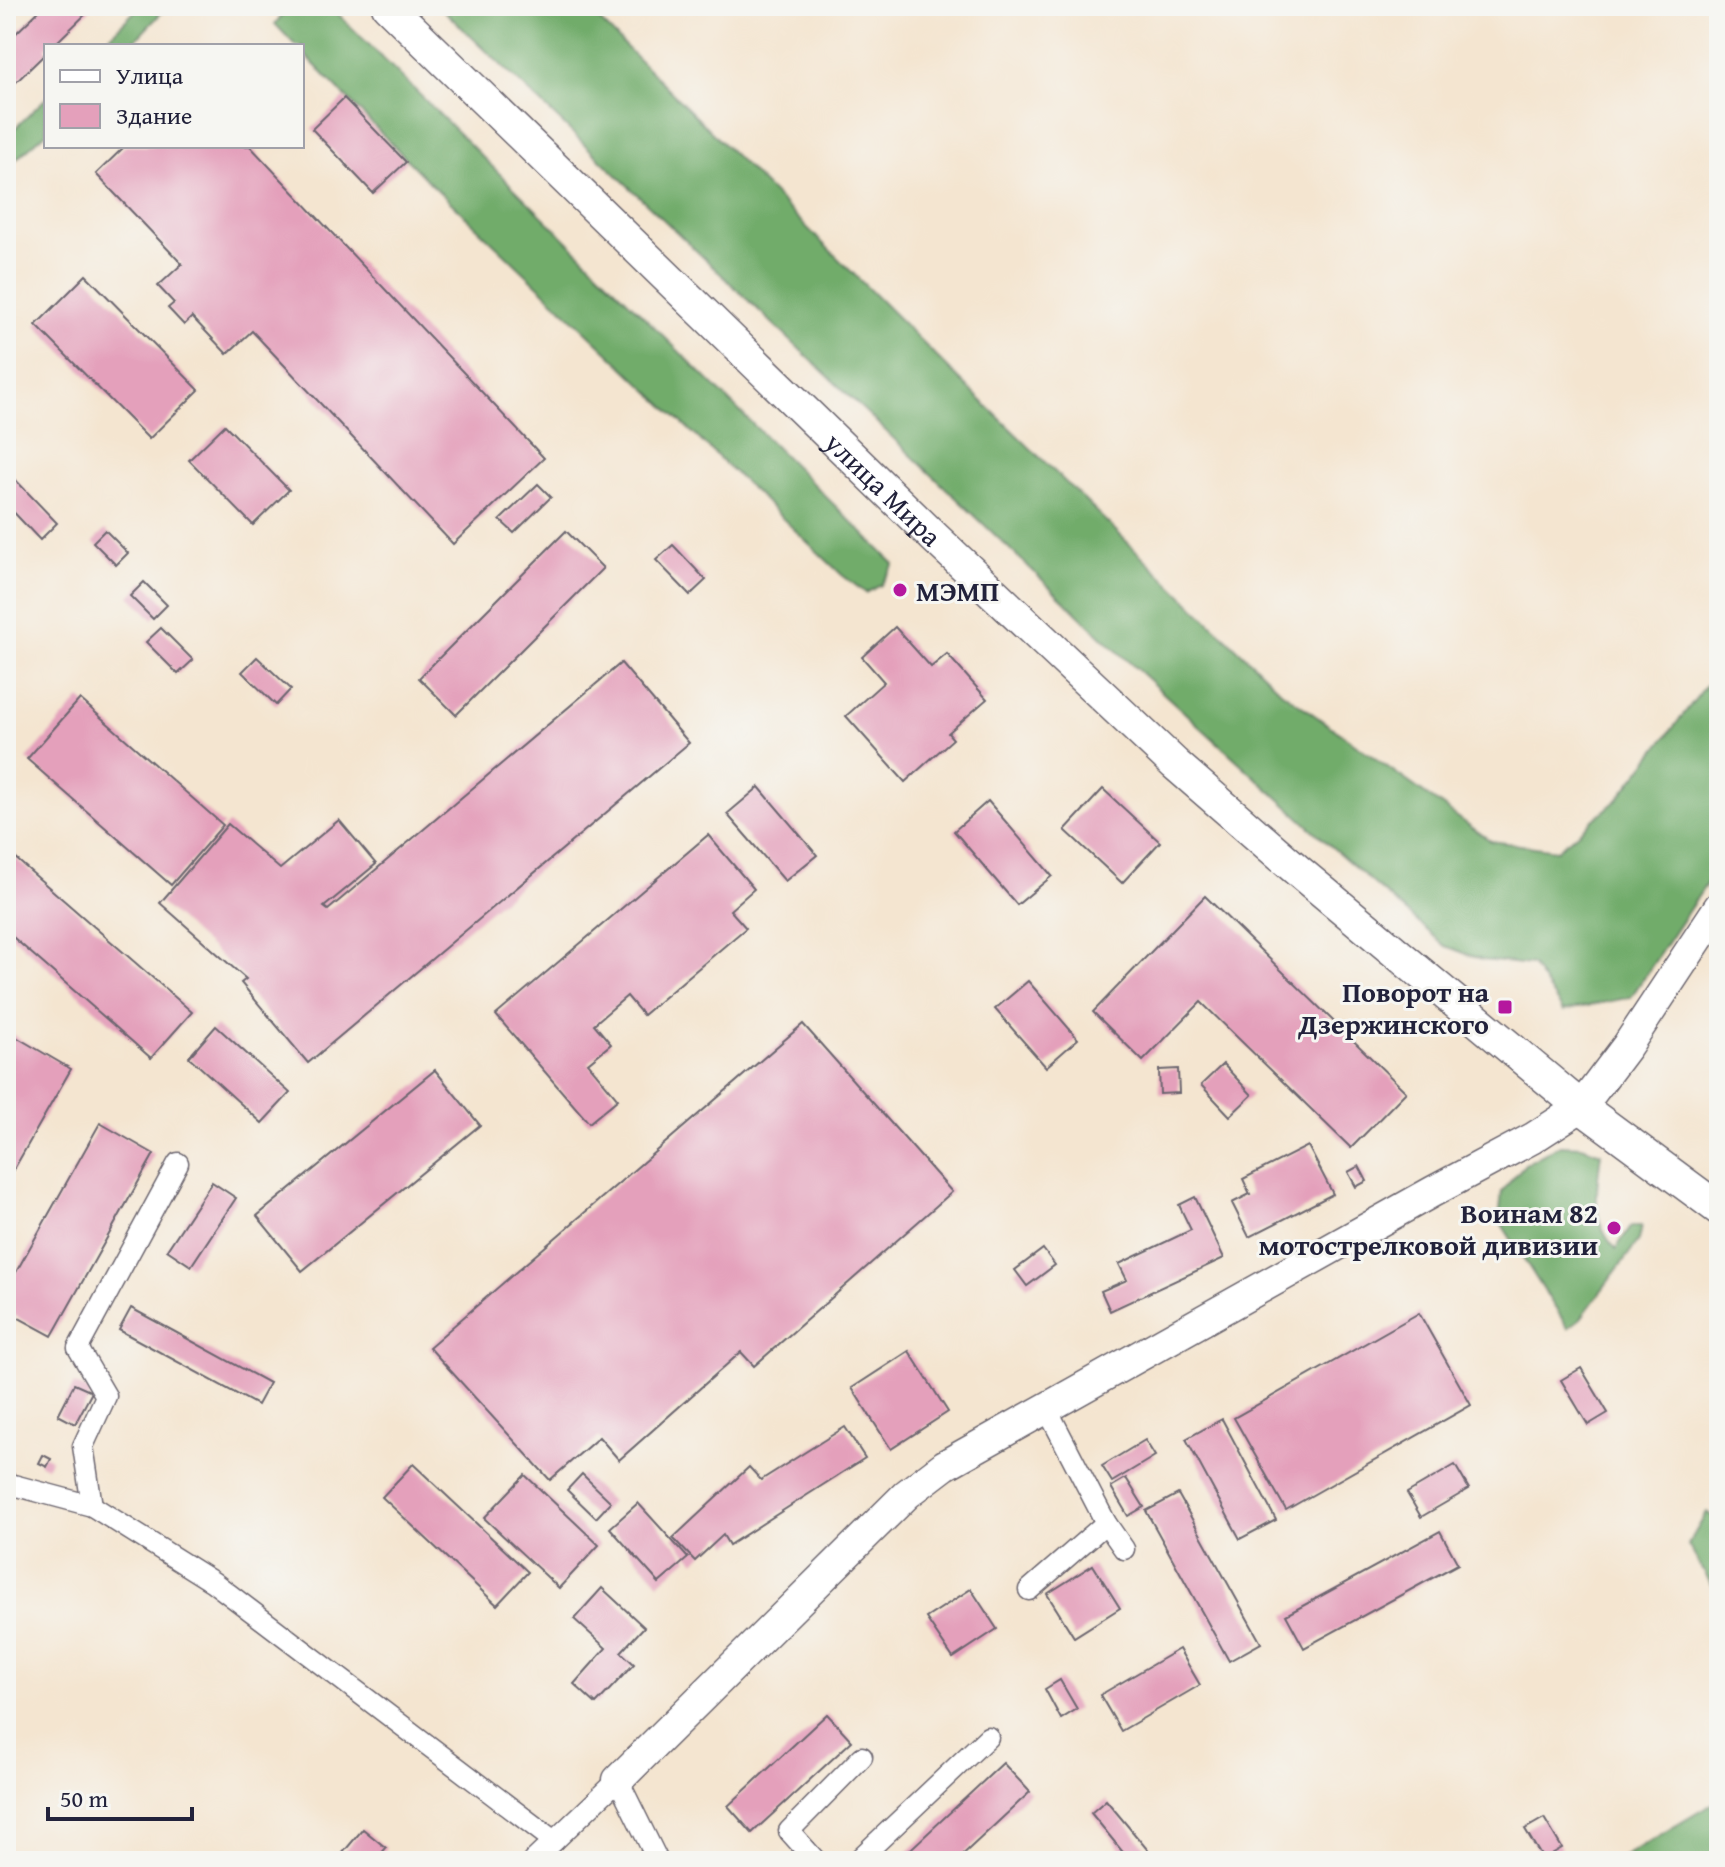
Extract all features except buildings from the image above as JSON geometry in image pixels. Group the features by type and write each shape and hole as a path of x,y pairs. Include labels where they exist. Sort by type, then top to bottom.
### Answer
{"main road":[{"name":"улица Мира","path":"388,6 934,537 1175,764 1581,1107 1719,1209"}],"street":[{"path":"533,1861 907,1494 974,1447 1533,1138 1581,1107 1627,1046 1719,907"},
{"path":"92,1506 83,1446 106,1396 78,1348 178,1163"},
{"path":"1046,1407 1106,1523 1124,1549"},
{"path":"6,1483 92,1506 213,1582 554,1841"},
{"path":"1029,1590 1106,1523"},
{"path":"857,1861 988,1737"},
{"path":"816,1861 789,1831 862,1757"},
{"path":"618,1780 658,1861"}],"green space":[{"path":"140,6 168,6 132,44 102,44"},
{"path":"290,6 331,7 894,564 881,585 866,593 842,575 424,177 304,54 304,44 294,44 275,24"},
{"path":"439,6 585,6 955,375 1281,691 1491,841 1557,850 1617,800 1714,675 1719,678 1719,865 1631,997 1563,1011 1532,965 1482,960 1445,946 1117,651"},
{"path":"44,100 44,135 6,168 6,137"},
{"path":"1560,1145 1582,1146 1601,1153 1598,1216 1607,1238 1616,1249 1631,1226 1642,1226 1639,1240 1581,1318 1568,1328 1499,1220 1502,1191 1525,1164"},
{"path":"1707,1512 1719,1522 1719,1597 1688,1545"},
{"path":"1719,1800 1719,1861 1616,1861"}],"place":[{"name":"МЭМП","path":"900,590"},
{"name":"Поворот на Дзержинского","path":"1505,1007"},
{"name":"Воинам 82 мотострелковой дивизии","path":"1614,1228"}]}
